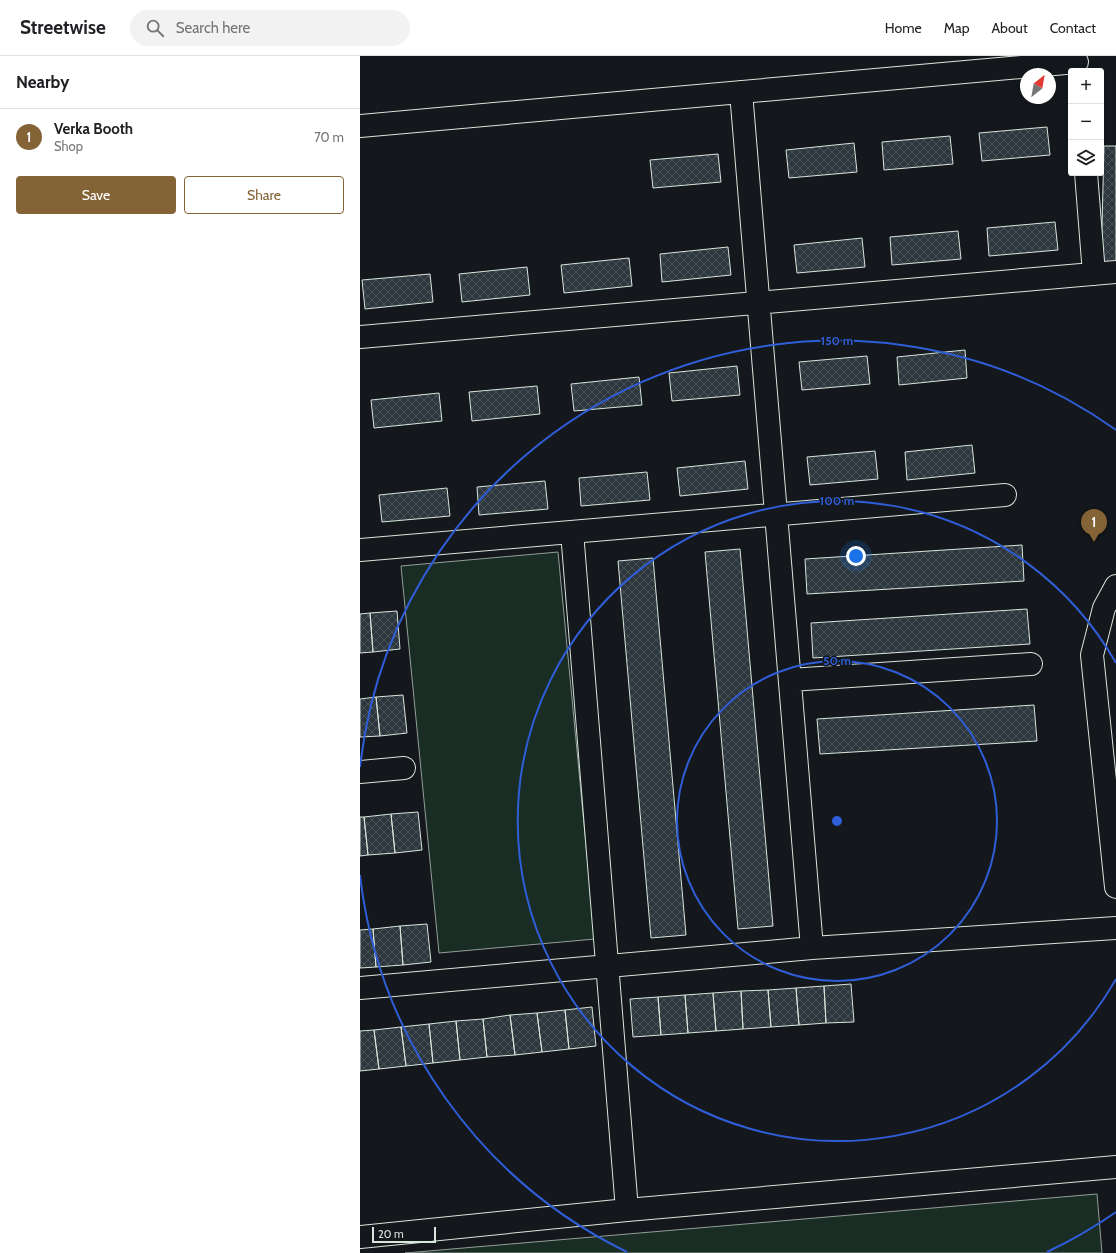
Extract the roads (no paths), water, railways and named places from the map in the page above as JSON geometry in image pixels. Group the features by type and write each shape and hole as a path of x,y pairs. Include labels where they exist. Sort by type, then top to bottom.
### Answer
{"street":[{"path":"360,126 1077,63"},
{"path":"741,92 812,948"},
{"path":"1086,176 1094,274"},
{"path":"360,337 1116,272"},
{"path":"360,550 1005,495"},
{"path":"572,532 627,1210"},
{"path":"1116,586 1104,608 1092,655 1116,887"},
{"path":"790,680 1031,664"},
{"path":"360,772 404,768"},
{"path":"360,988 812,948 1116,928"},
{"path":"360,1237 627,1210 1116,1167"}],"place":[{"name":"Verka Booth","path":"1094,542"}]}
